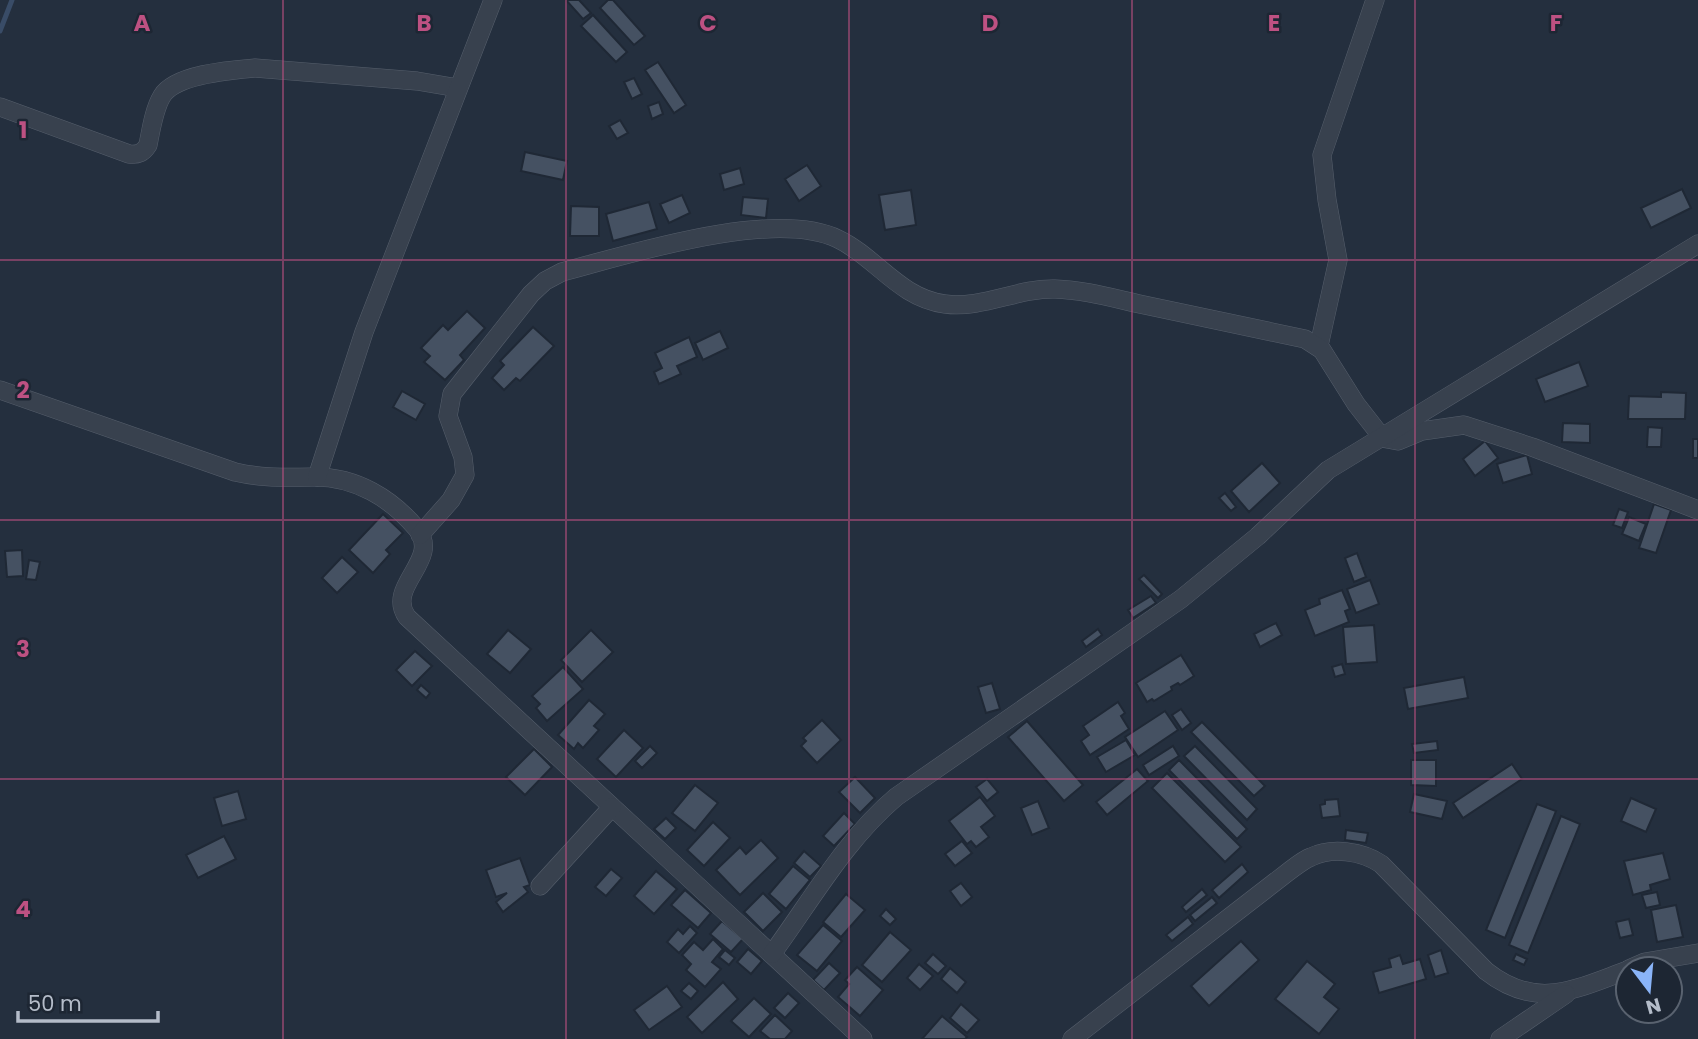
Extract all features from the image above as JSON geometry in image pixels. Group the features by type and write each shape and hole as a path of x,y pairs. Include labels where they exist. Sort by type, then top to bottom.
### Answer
{"street":[{"path":"317,477 365,332 493,0"},
{"path":"1317,345 1333,290 1338,260 1325,190 1322,155 1375,0"},
{"path":"0,107 136,155 145,151 160,100 172,85 229,70 282,70 417,81 458,88"},
{"path":"421,535 451,500 465,475 463,457 447,411 452,394 531,293 562,272 734,230 786,229 832,236 852,247 907,290 941,303 963,304 1044,289 1066,290 1305,339 1322,350 1356,404 1381,436 1387,439 1398,441 1422,431 1464,425 1532,447 1698,510"},
{"path":"772,954 855,839 888,804 1181,600 1258,536 1328,470 1698,244"},
{"path":"0,390 236,472 272,478 317,477 350,481 379,494 421,535 423,544 421,556 402,591 402,610 863,1039"},
{"path":"540,886 612,807"},
{"path":"1072,1039 1288,872 1311,857 1328,852 1349,852 1381,864 1455,941 1498,981 1532,994 1554,995 1614,975"},
{"path":"1500,1039 1569,992"}],"building":[{"path":"566,0 579,0 591,13 583,19"},
{"path":"608,0 613,0 645,36 634,45 600,8"},
{"path":"593,15 627,52 616,62 581,26"},
{"path":"658,62 686,105 674,113 645,70"},
{"path":"634,78 642,94 632,99 624,82"},
{"path":"659,102 663,114 652,119 648,106"},
{"path":"620,120 628,133 617,139 609,126"},
{"path":"525,152 567,161 563,180 521,171"},
{"path":"807,165 821,186 799,201 785,179"},
{"path":"740,168 744,184 724,190 720,174"},
{"path":"1682,189 1691,208 1651,228 1641,208"},
{"path":"911,190 916,225 885,230 879,195"},
{"path":"682,195 690,213 669,223 660,204"},
{"path":"743,197 768,199 766,218 741,215"},
{"path":"649,202 657,229 613,241 606,214"},
{"path":"571,206 599,207 599,236 570,236"},
{"path":"467,311 485,328 460,355 464,360 445,380 424,362 430,356 421,348 443,325 448,330"},
{"path":"533,327 554,346 520,381 516,378 504,390 492,378 504,365 500,361"},
{"path":"720,331 728,348 703,360 695,343"},
{"path":"689,337 697,357 677,366 681,374 659,384 654,372 662,368 655,353"},
{"path":"1579,362 1588,386 1545,402 1536,379"},
{"path":"402,391 425,404 416,420 393,407"},
{"path":"1661,392 1686,393 1685,419 1628,419 1629,396 1661,397"},
{"path":"1563,423 1590,424 1590,443 1562,442"},
{"path":"1648,427 1662,428 1661,447 1647,447"},
{"path":"1693,439 1698,439 1698,458 1693,458"},
{"path":"1485,441 1498,458 1475,476 1463,459"},
{"path":"1527,455 1532,474 1503,483 1497,464"},
{"path":"1262,463 1280,483 1249,512 1231,491"},
{"path":"1225,493 1236,507 1231,511 1219,498"},
{"path":"1654,504 1671,510 1656,553 1639,548"},
{"path":"1619,509 1628,512 1622,528 1613,525"},
{"path":"383,514 403,533 386,550 390,554 373,573 349,550"},
{"path":"1629,517 1646,524 1639,541 1622,534"},
{"path":"22,550 23,576 7,577 5,551"},
{"path":"1357,553 1366,577 1354,582 1345,558"},
{"path":"342,557 358,572 337,593 322,578"},
{"path":"29,560 40,562 36,580 26,579"},
{"path":"1144,575 1162,594 1158,598 1139,579"},
{"path":"1370,580 1379,604 1356,613 1347,589"},
{"path":"1342,590 1350,609 1345,611 1349,622 1315,636 1305,610 1320,604 1319,599"},
{"path":"1151,596 1156,603 1133,618 1128,610"},
{"path":"1276,623 1282,635 1260,647 1254,634"},
{"path":"1374,625 1377,662 1346,664 1343,627"},
{"path":"1098,629 1102,635 1086,647 1082,641"},
{"path":"508,630 531,649 510,673 487,654"},
{"path":"591,630 613,652 582,682 561,660"},
{"path":"415,651 432,666 412,686 396,670"},
{"path":"1181,655 1194,676 1171,687 1172,690 1154,701 1152,699 1147,702 1136,683"},
{"path":"1342,664 1345,674 1335,677 1332,667"},
{"path":"563,667 583,689 547,721 536,708 540,704 532,696"},
{"path":"1464,677 1468,698 1408,709 1404,688"},
{"path":"992,683 1000,709 986,713 978,687"},
{"path":"421,685 430,693 426,698 417,690"},
{"path":"589,700 605,714 594,726 599,730 583,748 578,743 574,749 558,735"},
{"path":"1118,702 1125,713 1121,716 1129,729 1090,755 1081,741 1089,735 1083,726"},
{"path":"1181,709 1191,723 1182,730 1172,715"},
{"path":"1165,711 1178,730 1138,757 1125,737"},
{"path":"822,720 841,740 817,763 801,746 806,741 803,738"},
{"path":"1027,721 1083,785 1064,801 1008,737"},
{"path":"1202,722 1265,786 1254,796 1191,732"},
{"path":"624,730 643,748 616,777 597,759"},
{"path":"1126,740 1135,755 1106,772 1097,757"},
{"path":"1437,741 1438,750 1414,753 1412,744"},
{"path":"650,746 657,753 642,768 635,761"},
{"path":"1173,746 1179,756 1149,775 1143,765"},
{"path":"1195,746 1257,809 1247,820 1184,756"},
{"path":"534,749 552,767 525,795 506,777"},
{"path":"1179,760 1247,829 1237,839 1169,770"},
{"path":"1411,760 1436,760 1436,786 1411,785"},
{"path":"1512,764 1522,779 1463,818 1453,803"},
{"path":"1137,769 1148,781 1107,815 1096,802"},
{"path":"1167,773 1241,847 1225,862 1152,788"},
{"path":"855,777 875,798 860,813 839,792"},
{"path":"987,779 998,792 987,801 976,787"},
{"path":"695,785 718,803 695,831 672,813"},
{"path":"238,791 246,819 222,826 214,798"},
{"path":"1414,794 1447,801 1442,819 1410,812"},
{"path":"980,797 995,816 981,827 989,837 976,847 971,841 967,844 949,821"},
{"path":"1631,798 1656,809 1646,832 1621,821"},
{"path":"1338,799 1340,816 1322,818 1320,805 1325,804 1325,800"},
{"path":"1038,801 1049,828 1032,835 1021,808"},
{"path":"1537,804 1556,811 1505,938 1486,930"},
{"path":"844,813 855,824 834,846 823,836"},
{"path":"1561,816 1580,824 1528,953 1509,945"},
{"path":"666,818 676,828 665,839 654,829"},
{"path":"713,822 730,838 704,866 687,850"},
{"path":"1346,830 1368,833 1366,843 1345,840"},
{"path":"224,836 236,859 198,878 186,855"},
{"path":"761,840 778,858 740,895 716,870 740,847 746,854"},
{"path":"962,841 972,853 955,866 945,854"},
{"path":"804,851 821,866 810,877 794,863"},
{"path":"1663,853 1670,879 1650,885 1651,890 1633,895 1624,861"},
{"path":"520,858 530,885 524,887 528,892 503,912 496,902 507,893 496,897 486,870"},
{"path":"1242,864 1248,872 1219,898 1212,890"},
{"path":"793,866 810,880 786,909 769,894"},
{"path":"611,869 622,878 606,896 595,887"},
{"path":"656,871 677,889 654,914 634,896"},
{"path":"961,883 972,897 961,906 950,891"},
{"path":"1202,889 1207,895 1186,912 1182,907"},
{"path":"685,890 711,913 698,928 671,905"},
{"path":"1657,892 1660,905 1646,908 1642,895"},
{"path":"763,893 782,912 763,931 744,912"},
{"path":"846,894 865,910 841,937 823,922"},
{"path":"1212,897 1217,903 1195,921 1190,915"},
{"path":"1676,905 1683,937 1657,942 1651,910"},
{"path":"886,909 896,919 890,925 880,916"},
{"path":"1188,917 1193,924 1172,941 1166,935"},
{"path":"1629,919 1633,935 1620,938 1616,922"},
{"path":"722,921 743,939 731,952 710,934"},
{"path":"823,925 842,941 817,971 797,955"},
{"path":"690,926 697,933 679,953 667,942 678,929 683,934"},
{"path":"890,932 911,950 882,982 862,965"},
{"path":"713,939 723,949 712,962 721,969 705,987 686,970 691,964 682,955 694,942 703,950"},
{"path":"1241,941 1259,960 1209,1006 1191,986"},
{"path":"748,949 762,961 751,974 737,962"},
{"path":"725,950 735,958 729,965 719,957"},
{"path":"1441,950 1448,973 1435,977 1428,955"},
{"path":"933,954 946,966 938,974 925,963"},
{"path":"1516,954 1527,959 1524,965 1513,960"},
{"path":"1400,955 1403,964 1420,959 1426,979 1379,993 1373,972 1391,967 1389,959"},
{"path":"1307,961 1335,984 1324,997 1339,1009 1319,1034 1275,999"},
{"path":"829,963 840,973 824,990 813,980"},
{"path":"919,964 933,976 920,990 907,978"},
{"path":"857,967 883,990 860,1016 838,997 849,984 845,980"},
{"path":"950,968 966,982 957,993 941,979"},
{"path":"723,982 738,999 702,1033 687,1017"},
{"path":"689,983 698,991 691,999 681,991"},
{"path":"667,986 682,1007 649,1030 634,1010"},
{"path":"788,993 799,1003 785,1018 774,1008"},
{"path":"754,998 771,1014 749,1037 731,1021"},
{"path":"961,1004 979,1020 967,1033 950,1018"},
{"path":"775,1015 792,1031 785,1039 770,1039 760,1031"},
{"path":"942,1016 967,1037 922,1039"}],"waterway":[{"path":"0,31 12,0"}]}
